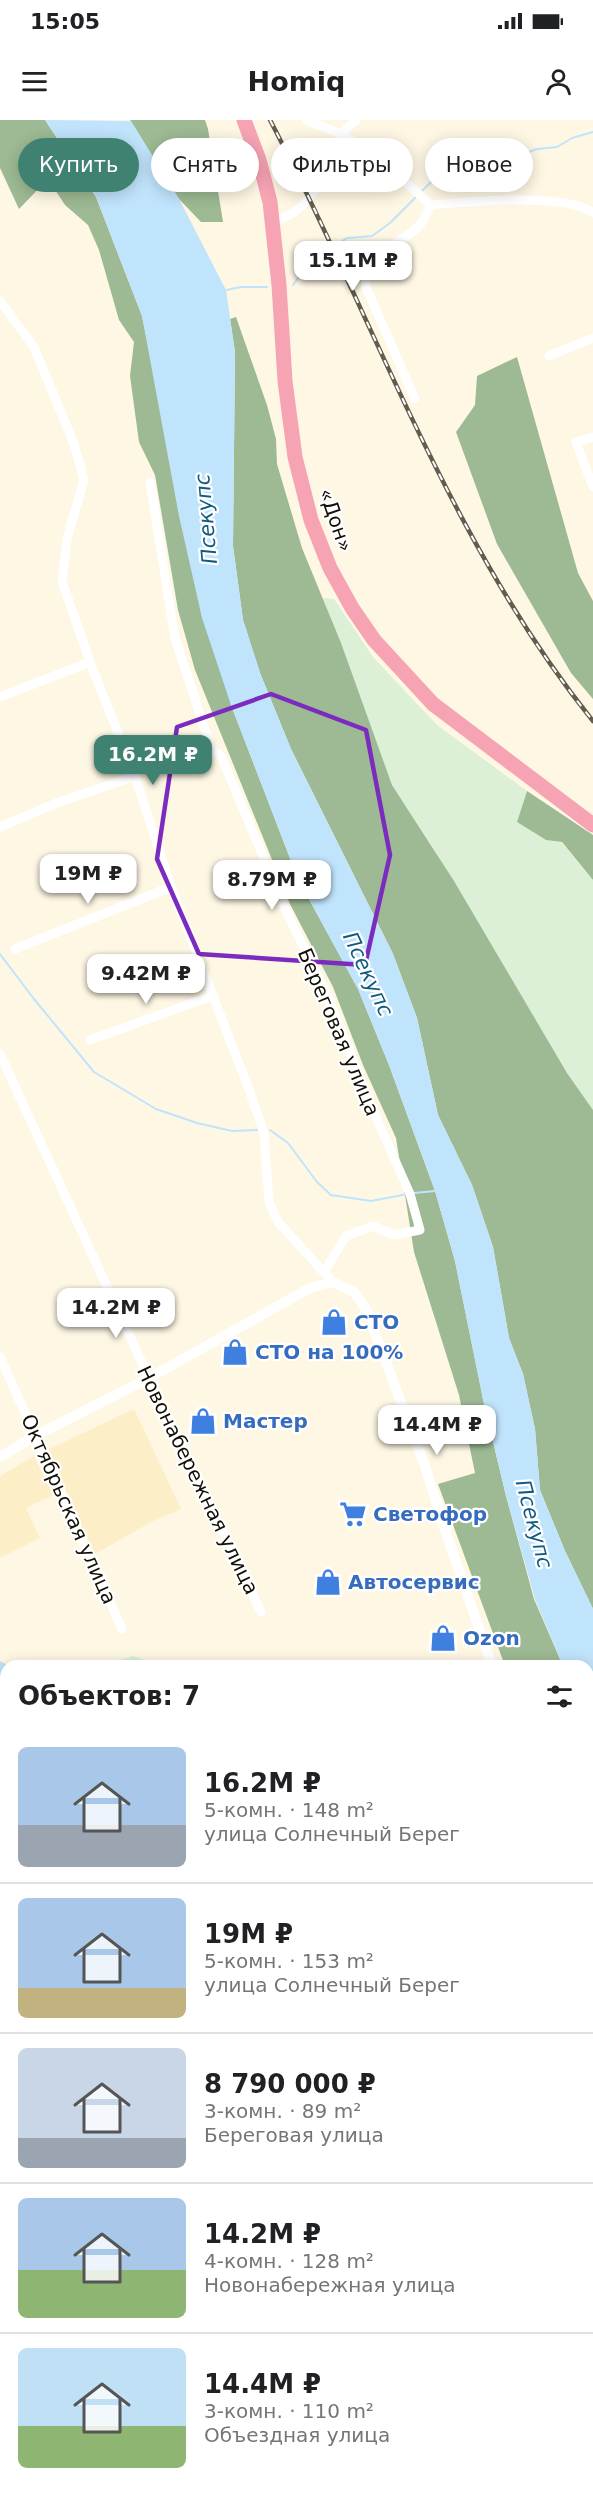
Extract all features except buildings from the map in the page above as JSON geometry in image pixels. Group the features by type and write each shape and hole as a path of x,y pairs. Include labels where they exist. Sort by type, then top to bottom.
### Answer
{"highway":[{"name":"«Дон»","path":"244,120 259,160 270,202 279,285 285,381 295,457 311,520 330,568 352,608 374,640 433,704 593,825"}],"street":[{"path":"306,120 341,134 374,154 430,205 495,199 565,203 593,213"},
{"path":"272,222 286,218 310,197 328,168 341,134 356,120"},
{"path":"415,399 366,287 364,274 370,262 421,224 430,205"},
{"path":"0,301 34,347 74,444 84,480 67,539 62,581 90,662 135,776 171,887 264,1133 269,1202 278,1222 333,1282 354,1292 366,1309 425,1466 490,1660"},
{"path":"549,356 593,338"},
{"path":"593,437 576,442 593,487"},
{"name":"Береговая улица","path":"150,482 175,638 211,748 221,756 287,913 327,995 410,1194 420,1230 394,1235 373,1226 346,1236 324,1272"},
{"path":"0,697 90,662"},
{"path":"0,827 54,804 135,776"},
{"path":"15,949 171,887"},
{"path":"90,1040 212,996"},
{"name":"Новонабережная улица","path":"0,1054 149,1378 261,1612"},
{"path":"0,1457 35,1436 149,1378 310,1288 333,1282"},
{"name":"Октябрьская улица","path":"0,1357 122,1629"}],"highlighted area":[{"path":"271,694 366,730 390,855 365,965 199,954 157,859 177,727"}],"shaded area":[{"path":"134,1409 181,1509 153,1521 95,1554 47,1450"},
{"path":"34,1456 53,1495 26,1508 40,1538 0,1558 0,1476"}],"green space":[{"path":"0,120 45,120 57,138 18,138 18,192 35,192 19,209 0,168"},
{"path":"130,120 205,120 209,138 151,138 151,154"},
{"path":"56,192 93,192 142,316 162,413 231,705 298,879 358,989 389,1065 435,1191 455,1261 484,1404 506,1496 534,1599 560,1660 503,1660 438,1484 475,1473 459,1395 414,1252 396,1138 363,1065 333,987 290,904 195,670 178,610 155,475 139,442 130,376 134,342 119,320 99,250 88,225 65,205"},
{"path":"175,192 218,192 223,222 201,222"},
{"path":"236,317 267,405 276,439 277,464 302,548 341,643 392,785 454,881 567,1073 593,1110 593,1609 565,1551 540,1490 535,1429 523,1374 509,1338 493,1247 472,1185 438,1115 417,1018 393,954 291,749 260,673 243,620 233,546 235,352 230,319"},
{"path":"517,357 578,573 593,601 593,699 571,673 497,544 456,432 475,405 477,376"},
{"path":"323,598 334,599 373,657 437,725 527,791 517,822 546,840 561,842 593,880 593,1110 567,1073 432,846 392,785"},
{"path":"527,791 593,835 593,880 562,842 546,840 517,822"},
{"path":"133,1656 145,1660 119,1660"}],"water":[{"name":"Псекупс","path":"45,120 131,121 151,154 151,192 175,192 226,290 235,352 233,546 243,620 260,673 291,749 393,954 417,1018 438,1115 472,1185 493,1247 509,1338 523,1374 535,1429 540,1490 565,1551 593,1609 593,1660 560,1660 535,1599 506,1496 484,1404 455,1261 435,1191 389,1065 358,989 298,879 231,705 202,618 179,516 142,316 93,192 139,192 139,138 57,138"}],"waterway":[{"path":"421,192 436,177 478,171 537,149 557,147 572,138 593,132"},
{"path":"293,285 309,263 347,238 372,236 390,223 417,196"},
{"path":"226,290 241,287 267,287"},
{"path":"0,954 94,1072 156,1109 197,1123 232,1131 257,1130"},
{"path":"270,1130 288,1143 317,1182 331,1195 371,1201 408,1194"},
{"path":"414,1193 435,1191"}],"railway":[{"path":"270,120 455,505 497,580 542,652 593,721"}],"place":[{"name":"СТО","path":"334,1322"},
{"name":"СТО на 100%","path":"235,1352"},
{"name":"Мастер","path":"203,1421"},
{"name":"Светофор","path":"353,1514"},
{"name":"Автосервис","path":"328,1582"},
{"name":"Ozon","path":"443,1638"}]}
